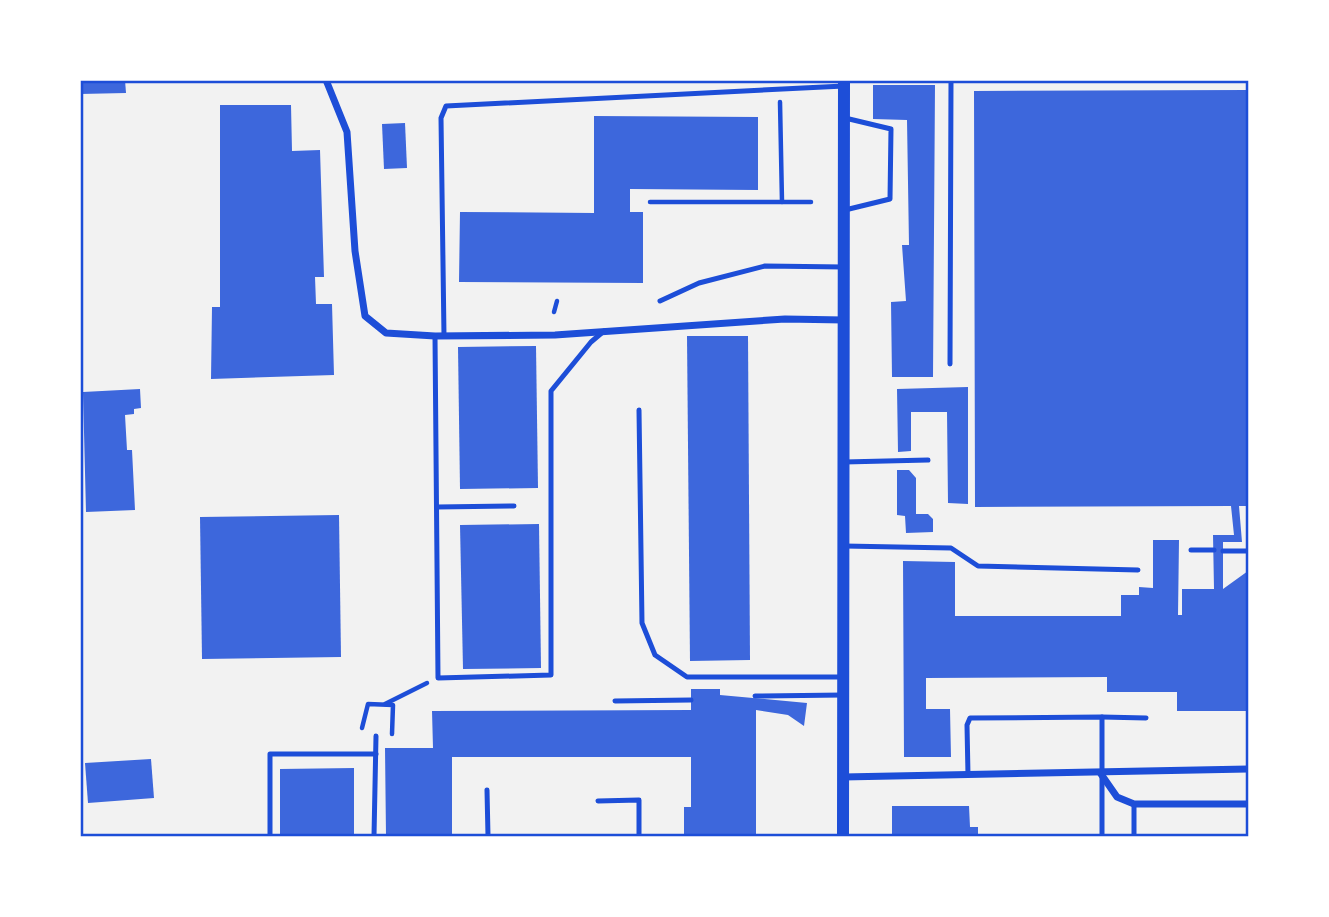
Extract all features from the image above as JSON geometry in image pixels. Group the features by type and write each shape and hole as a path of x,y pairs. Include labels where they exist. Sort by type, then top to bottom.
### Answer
{"street":[{"path":"326,80 347,132 355,251 365,316 386,333 440,336 555,335 786,319 844,320"},
{"path":"843,836 844,83"},
{"path":"843,777 1248,769"},
{"path":"1101,774 1117,797 1134,804 1248,804"}],"lane":[{"path":"950,364 951,80"},
{"path":"605,330 591,342 551,391 551,675 438,678 441,118 446,106 780,89 844,83"},
{"path":"845,118 891,129 890,199 845,210"},
{"path":"660,301 699,283 765,267 845,267"},
{"path":"639,410 642,623 655,655 687,677 844,677"},
{"path":"844,462 929,460"},
{"path":"437,508 514,506"},
{"path":"844,546 951,548 978,566 1138,570"},
{"path":"1191,550 1214,551"},
{"path":"1223,551 1248,551"},
{"path":"499,677 500,668"},
{"path":"755,696 843,695"},
{"path":"615,701 691,700"},
{"path":"968,775 967,725 970,718 1146,718"},
{"path":"1102,718 1102,836"},
{"path":"374,836 376,736"},
{"path":"270,836 270,754 376,754"},
{"path":"487,790 488,836"},
{"path":"598,801 639,800 639,836"},
{"path":"1134,804 1134,836"}],"path":[{"path":"780,89 782,202"},
{"path":"650,202 811,202"},
{"path":"554,312 557,302"},
{"path":"383,705 438,678"}],"building":[{"path":"80,80 125,80 126,93 80,94"},
{"path":"873,85 935,85 933,377 892,377 891,302 906,301 902,245 909,245 907,120 873,119"},
{"path":"1248,90 1248,506 1239,506 1242,542 1223,542 1223,589 1248,571 1248,711 1177,711 1177,692 1107,692 1107,677 926,678 926,709 950,709 951,757 904,757 903,561 955,562 955,616 1121,616 1121,595 1139,595 1139,587 1153,588 1153,540 1179,540 1178,615 1182,615 1182,589 1214,589 1213,535 1234,535 1231,506 975,507 974,91"},
{"path":"220,105 291,105 292,151 320,150 324,277 315,277 316,304 332,304 334,375 211,379 212,307 220,307"},
{"path":"594,116 758,117 758,190 630,189 630,212 643,212 643,283 459,282 460,212 594,213"},
{"path":"405,123 407,168 384,169 382,124"},
{"path":"687,336 748,336 750,660 690,661"},
{"path":"536,346 538,488 460,489 458,347"},
{"path":"968,387 968,504 948,503 947,412 911,412 911,451 898,452 897,389"},
{"path":"140,389 141,408 134,409 134,414 125,415 127,450 132,450 135,510 86,512 83,392"},
{"path":"897,470 909,470 916,478 916,514 928,514 933,519 933,532 906,533 905,516 897,515"},
{"path":"339,515 341,657 202,659 200,517"},
{"path":"539,524 541,668 463,669 460,525"},
{"path":"691,689 720,689 720,695 807,703 804,726 788,715 756,710 756,836 684,836 684,807 691,807 691,757 452,757 452,836 386,836 385,748 433,748 432,711 691,710"},
{"path":"151,759 154,798 88,803 85,763"},
{"path":"354,768 354,836 280,836 280,769"},
{"path":"892,806 969,806 970,827 978,827 978,836 892,836"}]}
